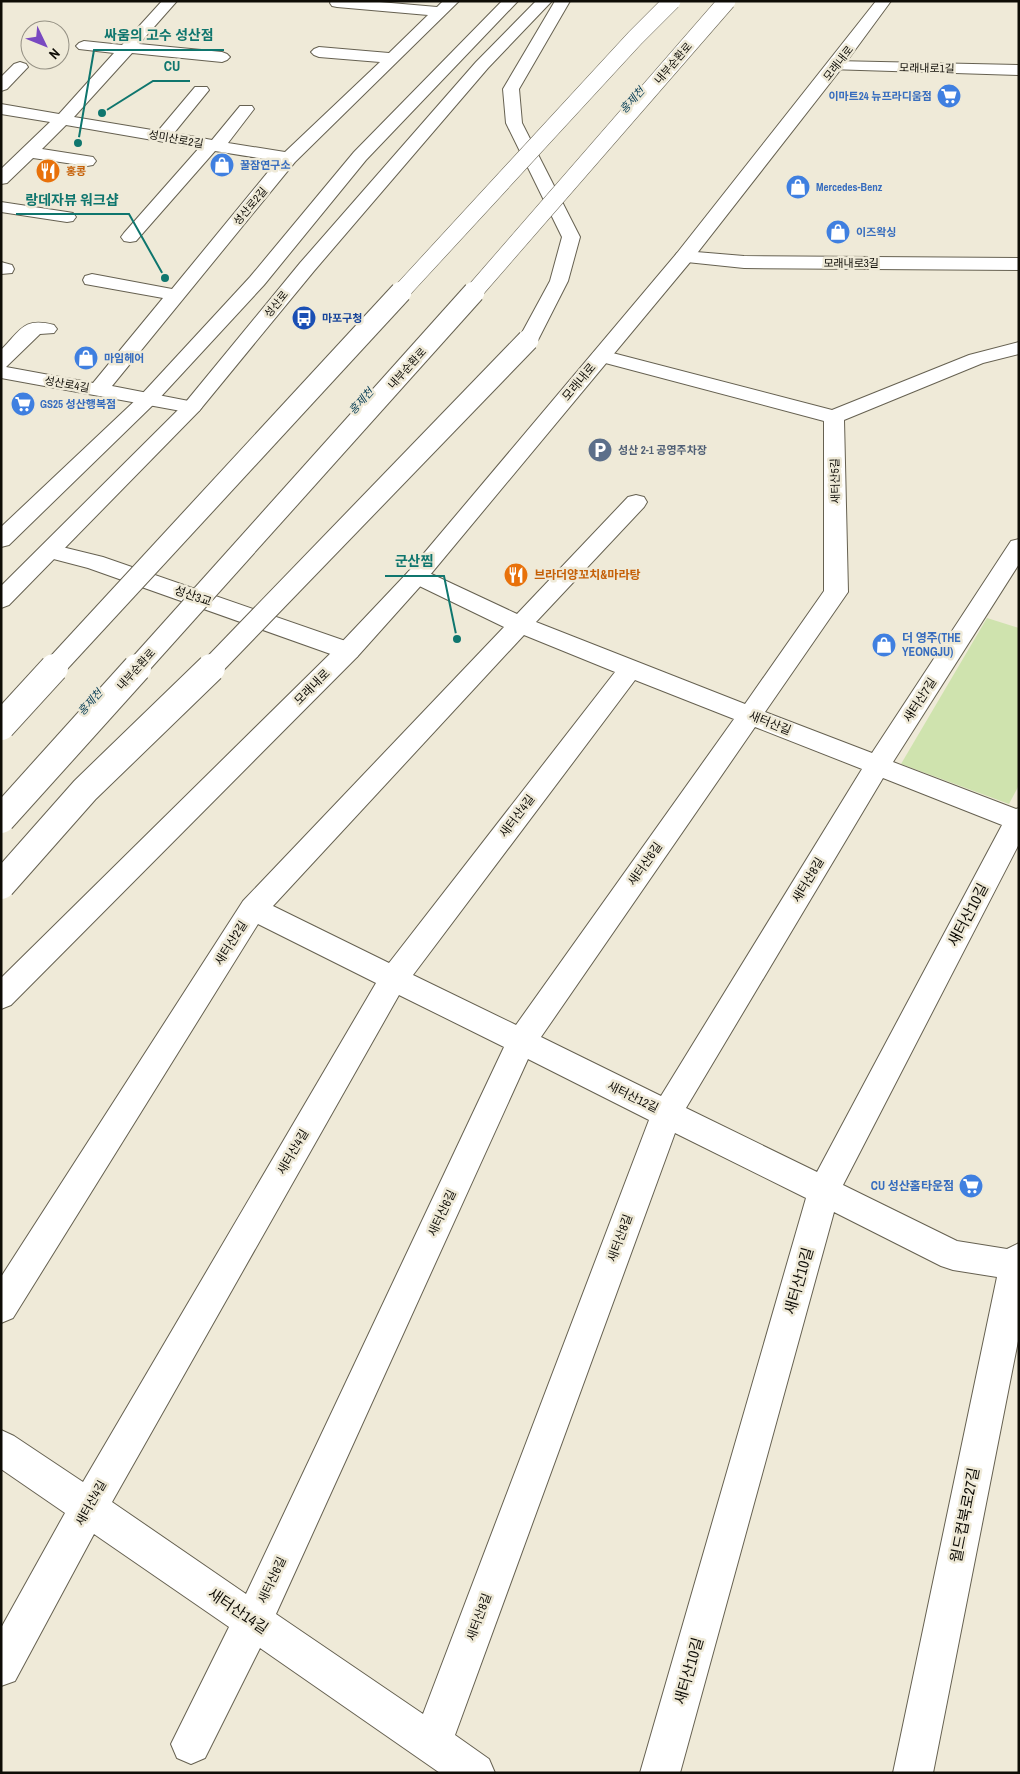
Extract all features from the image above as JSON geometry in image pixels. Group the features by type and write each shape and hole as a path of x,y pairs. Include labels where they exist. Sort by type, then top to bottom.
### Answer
{"main road":[{"path":"1,179 63,119 170,1"},
{"path":"1,540 148,399 257,281 360,156 512,1"},
{"name":"성산로","path":"1,600 192,407 307,267 482,65 545,1"},
{"path":"1,885 85,790 234,646 528,340 559,281 571,237 514,123 511,89 537,42 563,1"},
{"path":"1,726 635,38 672,1"},
{"name":"내부순환로","path":"1,819 429,344 727,1"},
{"name":"모래내로","path":"1,997 348,651 417,576 684,257 884,1"},
{"name":"성산로2길","path":"337,3 446,7"},
{"name":"성산로2길","path":"98,390 289,158 446,7"},
{"path":"84,46 222,57"},
{"path":"319,52 393,58"},
{"name":"모래내로1길","path":"835,66 1019,70"},
{"path":"1,86 20,67"},
{"path":"162,136 201,90"},
{"name":"성미산로2길","path":"1,109 289,158"},
{"path":"130,237 246,109"},
{"path":"29,152 88,161"},
{"path":"1,207 68,217"},
{"name":"모래내로3길","path":"684,257 744,262 1019,264"},
{"path":"92,280 176,295"},
{"path":"1,362 35,327 47,329"},
{"path":"834,417 976,359 1019,348"},
{"name":"모래내로","path":"601,356 834,417"},
{"name":"성산로4길","path":"1,372 192,407"},
{"name":"새터산5길","path":"749,714 836,592 834,417"},
{"path":"520,625 636,502"},
{"name":"성산3교","path":"50,550 95,562 348,651"},
{"name":"새터산7길","path":"878,765 1016,555"},
{"name":"새터산길","path":"417,576 520,625 1018,820"},
{"name":"새터산2길","path":"1,1307 252,909 520,625"},
{"name":"새터산4길","path":"1,1668 88,1508 393,979 631,668"},
{"name":"새터산6길","path":"191,1744 253,1621 521,1042 749,714"},
{"name":"새터산8길","path":"432,1743 667,1113 878,765"},
{"name":"새터산10길","path":"660,1773 824,1191 1018,820"},
{"name":"새터산12길","path":"252,909 953,1255 1018,1263"},
{"name":"월드컵북로27길","path":"913,1773 1018,1263"},
{"name":"새터산14길","path":"1,1448 475,1773"}],"green space":[{"path":"987,618 1019,628 1019,785 1009,804 901,764"}],"pier":[{"path":"667,1 734,1 62,780 73,785 1,867 1,709"}],"place":[{"name":"이마트24 뉴프라디움점","path":"949,96"},
{"name":"CU","path":"102,113"},
{"name":"싸움의 고수 성산점","path":"78,143"},
{"name":"꿀잠연구소","path":"222,165"},
{"name":"홍콩","path":"48,171"},
{"name":"Mercedes-Benz","path":"798,187"},
{"name":"이즈왁싱","path":"838,232"},
{"name":"랑데자뷰 워크샵","path":"165,278"},
{"name":"마포구청","path":"304,318"},
{"name":"마임헤어","path":"86,358"},
{"name":"GS25 성산행복점","path":"23,404"},
{"name":"성산 2-1 공영주차장","path":"600,450"},
{"name":"브라더양꼬치&마라탕","path":"516,575"},
{"name":"군산찜","path":"457,639"},
{"name":"더 영주(THE YEONGJU)","path":"884,645"},
{"name":"CU 성산홈타운점","path":"971,1186"}],"water label":[{"name":"홍제천","path":"632,100"},
{"name":"홍제천","path":"361,401"},
{"name":"홍제천","path":"90,702"}]}
